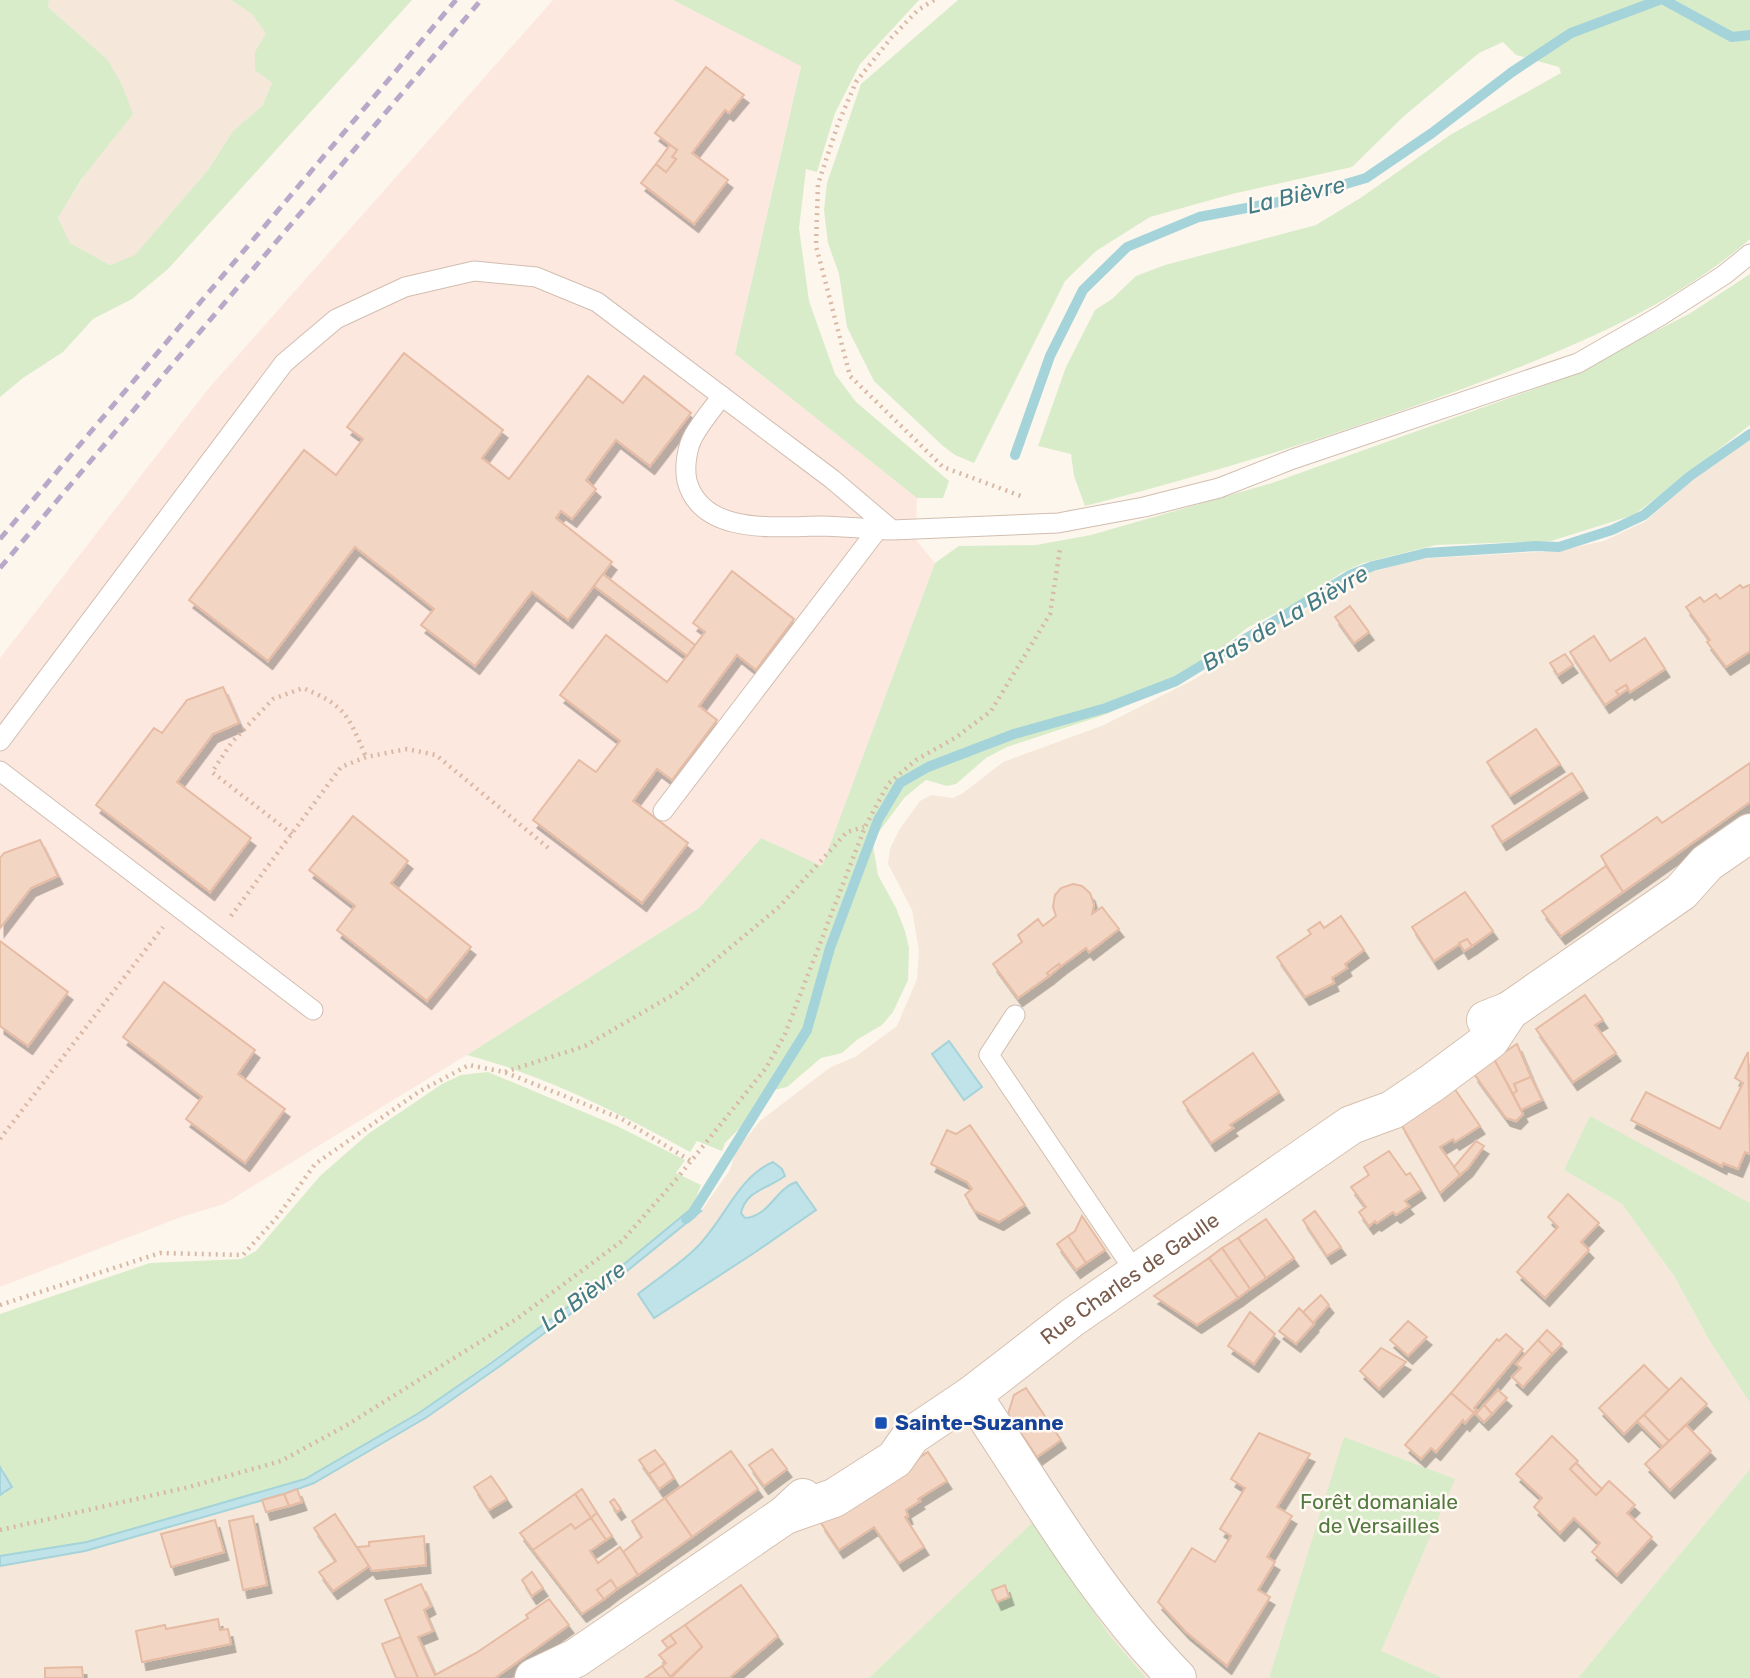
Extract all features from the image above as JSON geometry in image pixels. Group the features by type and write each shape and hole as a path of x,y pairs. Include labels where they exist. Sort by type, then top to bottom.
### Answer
{"main road":[{"name":"Rue Charles de Gaulle","path":"534,1678 566,1668 785,1516 834,1498 895,1459 911,1436 972,1395 1073,1317 1351,1125 1392,1110 1432,1083 1490,1040 1509,1011 1681,891 1707,863 1750,833"},
{"name":"Rue Charles de Gaulle","path":"1681,891 1724,881 1750,863"},
{"path":"972,1395 1105,1594 1150,1650 1177,1678"}],"lane":[{"path":"722,396 692,437 684,470 690,493 706,510 735,523 759,527 885,529 1058,523 1144,507 1219,488 1293,459 1578,363 1660,316 1724,275 1750,254"},
{"path":"0,741 284,363 336,319 405,287 474,271 536,277 597,302 832,479 885,529"},
{"path":"663,811 885,529"},
{"path":"0,771 313,1010"},
{"path":"1015,1015 989,1055 1136,1273"}],"path":[{"path":"0,1530 190,1487 281,1461 346,1425 528,1310 622,1241 766,1068 785,1034 865,827 888,783 991,711 1050,614 1060,556 1058,523 1019,495 943,467 850,376 816,246 818,184 838,124 856,82 891,38 918,10 934,0"},
{"path":"292,834 212,772 232,742 273,699 303,688 332,700 351,721 366,757"},
{"path":"216,936 341,767 366,757 407,750 436,755 552,851"},
{"path":"505,1072 585,1046 676,993 780,906 847,832 865,827"},
{"path":"0,1139 178,907"},
{"path":"0,1305 160,1253 243,1255 278,1216 315,1164 421,1091 469,1065 505,1072 620,1118 691,1161"}],"shaded area":[{"path":"49,0 231,0 252,14 267,33 272,83 262,106 233,131 208,170 135,256 109,265 70,243 58,218 83,178 107,59 48,7"},
{"path":"553,0 673,0 801,65 735,354 917,498 916,540 935,563 822,866 761,838 699,908 224,1204 181,1217 0,1287 0,658 208,389"},
{"path":"1750,440 1750,1203 1590,1117 1564,1170 1622,1204 1674,1276 1708,1338 1750,1403 1750,1469 1578,1678 1443,1678 1380,1651 1393,1622 1294,1600 1269,1678 1146,1678 1111,1637 1032,1524 869,1678 0,1678 0,1566 85,1551 284,1494 336,1471 427,1417 611,1284 701,1211 730,1170 735,1152 760,1121 831,1067 855,1057 897,1026 917,979 919,951 912,910 888,864 890,849 899,830 920,801 931,795 953,798 1003,762 1104,725 1193,680 1224,661 1246,641 1297,615 1365,574 1415,559 1557,551 1604,541 1646,521 1702,471"}],"green space":[{"path":"0,0 49,0 48,7 107,59 122,85 133,114 83,177 58,218 70,243 110,265 135,255 208,170 233,131 262,106 272,83 255,70 255,52 266,33 252,14 231,0 412,0 168,269 132,299 93,319 63,352 0,397"},
{"path":"673,0 919,0 860,64 835,113 817,172 806,169 799,228 809,301 835,374 856,402 949,481 943,498 917,498 735,354 801,66"},
{"path":"958,0 1750,0 1750,239 1685,287 1650,307 1540,359 1324,437 1085,506 1074,476 1071,454 1038,446 1066,367 1095,310 1112,299 1136,276 1165,265 1316,225 1362,197 1450,135 1561,73 1559,67 1516,55 1503,42 1479,53 1403,117 1352,167 1232,194 1150,217 1096,251 1065,281 974,463 955,455 943,446 874,381 847,327 839,274 828,243 824,210 827,183 861,84"},
{"path":"1750,274 1750,425 1634,515 1551,541 1436,545 1363,563 1341,573 1307,597 1247,628 1215,653 1134,701 1107,714 1007,747 986,758 956,784 947,786 926,780 905,797 878,833 873,845 878,875 896,908 909,948 908,980 893,1012 882,1025 858,1039 842,1053 821,1058 787,1087 770,1091 725,1143 722,1151 697,1141 690,1152 582,1097 467,1055 699,908 761,838 822,866 935,563 959,546 1036,545 1091,535 1272,483 1557,381 1689,314"},
{"path":"488,1072 617,1126 685,1160 676,1173 701,1185 692,1208 606,1279 419,1413 305,1479 87,1542 0,1556 0,1495 6,1493 4,1470 0,1467 0,1314 150,1263 241,1259 256,1251 320,1176 368,1134 442,1084 461,1075"},
{"path":"1590,1116 1750,1203 1750,1403 1708,1338 1674,1276 1622,1204 1564,1170"},
{"name":"Forêt domaniale de Versailles","path":"1344,1437 1455,1479 1381,1651 1443,1678 1269,1678"},
{"path":"1750,1469 1750,1678 1578,1678"},
{"path":"1032,1523 1111,1637 1146,1678 869,1678"}],"water":[{"path":"949,1041 982,1087 964,1100 932,1054"},
{"path":"773,1162 782,1169 785,1176 748,1199 741,1213 745,1218 761,1213 783,1190 796,1182 816,1210 654,1318 638,1294 694,1250 739,1190 760,1169"},
{"path":"692,1208 701,1211 611,1284 500,1366 427,1417 314,1483 85,1551 0,1566 0,1556 87,1542 305,1479 419,1413 491,1363 606,1279"},
{"path":"0,1467 12,1487 0,1495"}],"building":[{"path":"706,67 744,95 729,113 725,110 692,153 728,180 694,224 641,183 656,164 666,172 676,159 672,157 677,150 655,133"},
{"path":"670,145 677,150 672,157 676,159 666,172 656,164"},
{"path":"404,353 503,430 482,458 509,479 588,376 623,403 644,376 691,413 650,466 616,440 586,480 596,489 572,519 561,511 556,518 612,562 568,620 532,592 475,666 421,625 434,609 355,547 268,661 189,600 304,450 336,475 363,439 347,427"},
{"path":"732,571 794,619 756,670 737,655 699,706 717,720 672,780 657,769 633,801 688,843 642,903 533,820 579,760 596,772 620,741 560,695 606,635 667,682 705,632 693,623"},
{"path":"603,574 695,645 687,656 594,586"},
{"path":"1740,585 1743,588 1749,585 1750,587 1750,651 1726,667 1686,607 1700,597 1704,602 1716,594 1720,599"},
{"path":"1350,606 1369,632 1354,643 1335,617"},
{"path":"1594,636 1610,661 1645,638 1665,669 1630,692 1626,685 1616,691 1619,695 1605,705 1570,652"},
{"path":"1565,654 1573,665 1558,675 1550,663"},
{"path":"1626,685 1628,689 1619,695 1616,691"},
{"path":"223,687 239,723 213,734 177,782 251,838 210,892 96,805 154,728 162,733 187,700"},
{"path":"1536,729 1560,764 1510,796 1487,762"},
{"path":"1750,763 1750,802 1623,892 1601,856 1657,817 1662,823"},
{"path":"1572,773 1583,790 1502,842 1492,826"},
{"path":"353,816 408,861 391,883 471,947 427,1001 337,930 355,906 309,870"},
{"path":"40,840 58,876 31,888 0,928 0,858 4,853"},
{"path":"1606,866 1623,892 1561,936 1542,911"},
{"path":"1073,884 1082,886 1090,893 1094,905 1092,914 1102,907 1119,929 1089,952 1086,948 1060,967 1059,964 1047,973 1049,976 1018,998 993,964 1022,942 1018,935 1038,919 1043,926 1056,916 1053,907 1055,895 1061,888"},
{"path":"1465,892 1493,931 1472,946 1467,939 1434,961 1412,927"},
{"path":"1341,916 1364,950 1345,964 1347,968 1332,978 1334,983 1305,997 1277,957 1311,934 1308,930 1320,922 1324,928"},
{"path":"1467,939 1472,946 1464,951 1459,943"},
{"path":"0,941 68,992 28,1046 0,1026"},
{"path":"1059,964 1060,967 1049,976 1047,973"},
{"path":"164,982 255,1050 238,1074 285,1109 245,1163 186,1119 202,1097 123,1037"},
{"path":"1585,995 1603,1020 1595,1025 1616,1053 1573,1082 1536,1029"},
{"path":"1517,1044 1531,1077 1514,1084 1517,1091 1513,1094 1494,1059"},
{"path":"1748,1052 1750,1154 1745,1152 1738,1169 1723,1163 1722,1166 1631,1120 1646,1092 1720,1129 1743,1083 1735,1078"},
{"path":"1253,1053 1279,1092 1230,1125 1233,1128 1211,1143 1183,1102"},
{"path":"1494,1059 1523,1114 1516,1121 1506,1118 1474,1074"},
{"path":"1531,1077 1542,1100 1521,1110 1513,1094 1517,1091 1514,1084"},
{"path":"1454,1088 1480,1126 1455,1142 1453,1139 1440,1147 1460,1175 1440,1193 1401,1124"},
{"path":"970,1125 1025,1205 999,1222 975,1211 965,1195 972,1189 967,1182 931,1164 947,1130 956,1134"},
{"path":"1476,1141 1484,1146 1460,1175 1454,1167"},
{"path":"1389,1151 1406,1175 1410,1173 1421,1190 1405,1201 1409,1206 1396,1215 1393,1212 1369,1226 1359,1212 1366,1207 1351,1187 1369,1175 1364,1167"},
{"path":"1568,1194 1599,1223 1581,1242 1589,1250 1545,1298 1517,1272 1558,1227 1548,1217"},
{"path":"1315,1211 1341,1247 1327,1256 1303,1220"},
{"path":"1082,1216 1105,1250 1086,1263 1068,1236 1075,1231"},
{"path":"1266,1219 1294,1258 1266,1278 1238,1238"},
{"path":"1068,1236 1086,1263 1076,1270 1057,1244"},
{"path":"1238,1238 1266,1278 1250,1289 1222,1248"},
{"path":"1222,1248 1250,1289 1238,1298 1209,1258"},
{"path":"1209,1258 1238,1298 1197,1325 1154,1296"},
{"path":"1321,1295 1329,1305 1313,1323 1303,1312"},
{"path":"1299,1308 1314,1324 1296,1344 1279,1331"},
{"path":"1250,1312 1275,1334 1254,1364 1228,1346"},
{"path":"1408,1321 1427,1337 1408,1356 1390,1340"},
{"path":"1547,1330 1562,1344 1552,1354 1538,1340"},
{"path":"1506,1334 1523,1349 1474,1408 1474,1413 1451,1393 1497,1339 1499,1341"},
{"path":"1538,1340 1552,1354 1523,1387 1512,1377 1521,1368 1516,1364"},
{"path":"1381,1348 1406,1362 1379,1389 1360,1371"},
{"path":"1644,1365 1669,1390 1624,1434 1599,1408"},
{"path":"1681,1378 1707,1404 1669,1441 1644,1415"},
{"path":"1026,1388 1061,1440 1037,1457 1008,1414 1014,1395"},
{"path":"1498,1390 1507,1398 1492,1414 1484,1405"},
{"path":"1451,1393 1474,1413 1465,1423 1463,1420 1436,1452 1431,1448 1421,1459 1405,1445"},
{"path":"1484,1405 1492,1414 1484,1422 1476,1414"},
{"path":"1644,1415 1669,1441 1663,1447 1637,1421"},
{"path":"1686,1425 1711,1451 1670,1490 1645,1464"},
{"path":"1259,1433 1310,1454 1277,1507 1292,1516 1267,1557 1275,1562 1258,1590 1270,1597 1227,1666 1186,1632 1158,1602 1192,1548 1215,1562 1231,1536 1220,1529 1245,1488 1231,1479"},
{"path":"1552,1436 1578,1461 1570,1469 1596,1495 1609,1481 1635,1505 1627,1513 1652,1537 1617,1575 1592,1552 1600,1543 1574,1518 1560,1533 1534,1507 1542,1498 1516,1474"},
{"path":"772,1449 787,1469 764,1486 749,1465"},
{"path":"655,1450 665,1463 649,1474 639,1460"},
{"path":"731,1451 758,1489 692,1537 665,1498"},
{"path":"928,1452 947,1481 918,1499 920,1501 906,1510 908,1516 905,1517 924,1547 899,1563 874,1527 839,1550 821,1523 903,1473 900,1470"},
{"path":"665,1463 674,1478 659,1489 649,1474"},
{"path":"1576,1463 1602,1489 1596,1495 1570,1469"},
{"path":"491,1476 507,1499 489,1510 474,1487"},
{"path":"297,1489 302,1502 289,1506 284,1494"},
{"path":"582,1489 597,1513 591,1518 575,1494"},
{"path":"284,1494 289,1506 266,1512 262,1500"},
{"path":"575,1494 591,1518 575,1529 571,1524 533,1550 520,1533"},
{"path":"665,1498 692,1537 638,1575 623,1552 642,1537 632,1521"},
{"path":"614,1499 621,1509 617,1512 610,1502"},
{"path":"597,1513 612,1536 606,1540 591,1518"},
{"path":"335,1514 369,1566 333,1591 319,1572 336,1561 314,1528"},
{"path":"253,1516 267,1585 243,1590 229,1521"},
{"path":"591,1518 606,1540 590,1551 598,1563 620,1547 638,1575 617,1589 611,1580 597,1590 604,1599 582,1614 533,1550 571,1524 575,1529"},
{"path":"215,1520 224,1552 171,1567 161,1534"},
{"path":"424,1536 426,1565 372,1571 357,1547 369,1546 369,1542"},
{"path":"532,1572 543,1588 532,1596 522,1580"},
{"path":"611,1580 617,1589 604,1599 597,1590"},
{"path":"421,1584 431,1606 424,1610 433,1631 418,1637 435,1675 476,1653 528,1618 526,1615 549,1599 569,1625 495,1678 418,1678 385,1600"},
{"path":"741,1585 778,1636 729,1678 671,1678 702,1647 685,1625"},
{"path":"1005,1585 1009,1597 997,1602 992,1590"},
{"path":"218,1619 220,1630 228,1629 231,1644 142,1662 136,1631 165,1625 166,1629"},
{"path":"685,1625 702,1647 670,1677 662,1666 666,1663 659,1655 676,1643 670,1635"},
{"path":"670,1635 676,1643 668,1648 662,1641"},
{"path":"400,1637 418,1678 396,1678 382,1644"},
{"path":"662,1666 671,1678 645,1678"},
{"path":"82,1667 83,1678 45,1678 45,1668"}],"waterway":[{"name":"La Bièvre","path":"1015,455 1050,356 1083,290 1127,247 1199,217 1294,199 1366,178 1432,133 1512,72 1571,33 1659,0"},
{"name":"La Bièvre","path":"1664,0 1732,37 1750,35"},
{"name":"Bras de La Bièvre","path":"686,1219 692,1214 807,1030 830,948 878,820 900,783 928,767 1014,734 1106,708 1176,681 1350,575 1373,566 1426,553 1559,547 1612,530 1644,515 1690,476 1750,434"}],"railway":[{"path":"0,539 456,0"},
{"path":"0,568 481,0"}],"place":[{"name":"Sainte-Suzanne","path":"881,1423"}]}
